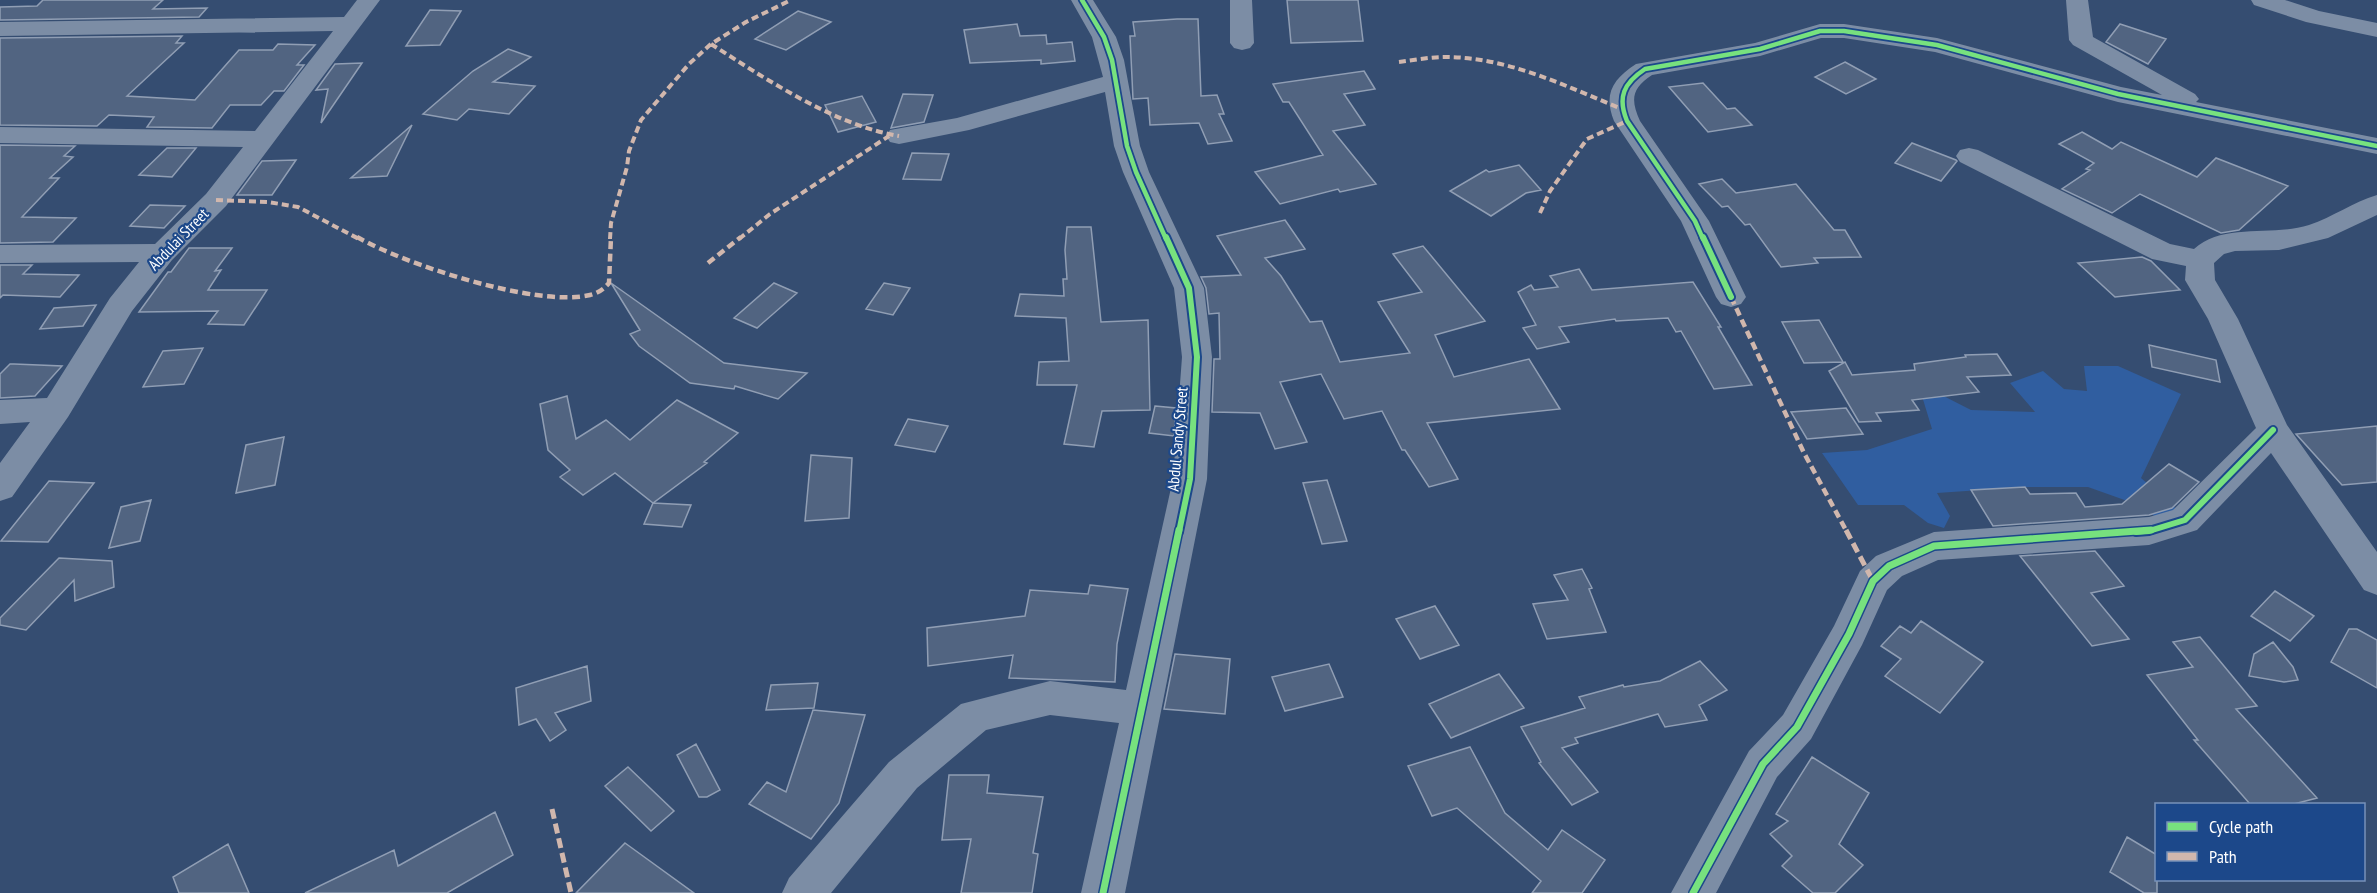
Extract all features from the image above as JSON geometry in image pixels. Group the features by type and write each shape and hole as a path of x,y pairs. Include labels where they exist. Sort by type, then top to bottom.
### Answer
{"street":[{"name":"Abdulai Street","path":"0,488 57,409 121,305 162,253 216,200 369,0"},
{"name":"Abdul Sandy Street","path":"1082,0 1104,37 1112,60 1114,82 1127,146 1136,172 1189,288 1197,357 1190,479 1103,893"},
{"path":"1241,0 1242,43"},
{"path":"2077,0 2081,40 2134,68 2206,112"},
{"path":"2262,0 2314,17 2377,30"},
{"path":"0,29 349,24"},
{"path":"1731,297 1695,221 1627,121 1622,109 1622,92 1631,78 1646,69 1738,54 1820,31 1844,30 1937,45 2062,80 2377,146"},
{"path":"900,136 960,125 1114,82"},
{"path":"0,135 261,139"},
{"path":"1969,156 2162,252 2200,260"},
{"path":"2370,215 2318,232 2279,241 2235,242 2214,247 2200,260 2200,280 2223,319 2273,430 2377,580"},
{"path":"0,254 162,253"},
{"path":"0,412 57,409"},
{"path":"1693,893 1763,764 1797,727 1849,634 1873,581 1889,566 1934,546 2149,531 2185,520 2273,430"},
{"path":"804,893 903,775 975,716 1050,698 1142,709"}],"shaded area":[{"path":"2084,366 2118,366 2181,394 2141,478 2181,513 2161,520 2133,503 2088,487 2025,487 1937,493 1950,516 1944,528 1928,523 1904,505 1858,505 1822,453 1867,450 1932,429 1918,383 1971,410 2035,412 2010,383 2043,371 2064,389 2087,391"}],"building":[{"path":"43,0 163,0 153,9 207,8 199,17 0,20 0,7 37,6"},
{"path":"1287,0 1358,0 1363,41 1291,43"},
{"path":"430,10 461,11 440,45 406,46"},
{"path":"798,11 831,22 786,50 755,39"},
{"path":"1198,19 1201,96 1217,95 1224,114 1219,114 1232,141 1208,144 1199,123 1150,125 1148,98 1133,99 1130,36 1135,36 1133,22"},
{"path":"1017,24 1020,36 1046,35 1047,44 1072,42 1075,61 1041,64 1041,60 970,63 964,30"},
{"path":"2120,24 2166,39 2148,64 2106,42"},
{"path":"182,36 176,43 184,43 127,96 195,100 239,50 273,50 278,44 315,45 297,65 304,65 284,91 274,91 261,105 230,105 212,128 147,127 154,117 109,115 97,126 0,125 0,38"},
{"path":"508,49 531,57 493,82 535,86 509,114 469,109 457,120 423,114 473,71"},
{"path":"1845,62 1876,79 1846,94 1815,77"},
{"path":"362,63 321,123 328,89 316,90 335,64"},
{"path":"1364,71 1375,89 1344,94 1365,125 1333,131 1376,184 1340,192 1338,189 1280,204 1255,172 1323,155 1289,102 1283,102 1273,84"},
{"path":"1703,83 1727,109 1735,108 1752,125 1708,132 1669,87"},
{"path":"903,94 933,95 924,122 891,128"},
{"path":"862,96 876,122 838,132 825,105"},
{"path":"412,125 387,176 351,178"},
{"path":"2082,132 2112,149 2121,142 2197,177 2216,158 2288,186 2239,230 2221,233 2140,194 2112,213 2062,189 2090,170 2086,169 2094,163 2059,144"},
{"path":"1912,143 1957,161 1941,181 1895,163"},
{"path":"0,145 75,146 64,156 73,157 50,178 59,178 22,217 76,218 53,242 0,243"},
{"path":"167,148 196,148 172,177 139,175"},
{"path":"912,153 949,154 941,180 903,179"},
{"path":"296,160 272,195 237,195 262,161"},
{"path":"1519,165 1541,190 1526,193 1491,216 1450,191 1486,170 1489,172"},
{"path":"1722,179 1736,193 1796,184 1834,230 1845,230 1861,257 1814,258 1818,263 1781,267 1750,224 1745,225 1728,206 1722,207 1699,184"},
{"path":"150,205 185,206 164,228 130,226"},
{"path":"1285,220 1305,249 1265,258 1281,276 1310,322 1322,321 1340,362 1410,353 1378,302 1422,292 1393,254 1423,246 1485,321 1435,335 1454,377 1529,359 1560,409 1427,423 1458,479 1429,487 1405,450 1402,450 1382,411 1344,419 1321,374 1280,382 1307,442 1275,449 1260,413 1212,412 1214,359 1220,359 1219,313 1209,314 1206,288 1201,277 1241,275 1217,236"},
{"path":"1067,227 1091,227 1101,322 1148,320 1150,410 1102,411 1094,447 1064,444 1077,385 1037,385 1039,362 1069,361 1066,318 1015,316 1020,294 1064,296 1063,279 1067,279 1065,250"},
{"path":"189,248 232,248 215,271 221,270 208,290 267,290 244,325 208,324 218,311 139,312"},
{"path":"2142,257 2151,261 2180,290 2115,297 2078,263"},
{"path":"0,265 32,265 23,274 79,275 60,297 3,295 0,298"},
{"path":"1579,269 1592,290 1693,282 1721,327 1718,327 1752,385 1714,389 1681,331 1676,332 1668,318 1616,321 1615,319 1559,327 1569,342 1537,349 1523,328 1536,325 1518,292 1531,285 1534,290 1558,287 1550,276"},
{"path":"611,283 724,363 807,373 778,399 735,386 734,389 690,383 639,346 630,334 640,330"},
{"path":"774,283 797,293 757,328 734,318"},
{"path":"884,283 910,288 893,315 866,309"},
{"path":"96,305 83,326 40,329 54,308"},
{"path":"1819,320 1843,362 1804,363 1782,322"},
{"path":"2149,345 2216,360 2220,382 2152,367"},
{"path":"203,348 184,384 143,387 163,351"},
{"path":"1997,354 2011,375 1967,377 1979,392 1912,400 1919,410 1876,413 1881,421 1859,422 1829,371 1845,362 1852,375 1915,370 1914,364 1966,357 1965,355"},
{"path":"10,364 62,366 35,396 0,398 0,374"},
{"path":"567,396 576,439 606,420 630,440 677,400 738,433 704,462 707,463 653,503 615,473 583,495 560,477 570,470 548,450 540,404"},
{"path":"1155,406 1176,408 1174,436 1149,433"},
{"path":"1846,408 1863,434 1807,439 1791,412"},
{"path":"908,419 948,426 935,452 895,445"},
{"path":"2377,426 2377,482 2342,485 2296,434"},
{"path":"284,437 275,485 236,493 246,445"},
{"path":"811,455 852,458 849,518 805,521"},
{"path":"2169,464 2199,482 2172,508 2149,515 1993,526 1971,490 2025,487 2030,494 2076,493 2085,507 2122,504"},
{"path":"1327,480 1347,541 1322,544 1303,483"},
{"path":"49,481 94,483 48,542 1,541"},
{"path":"151,500 140,541 109,548 121,507"},
{"path":"653,503 691,505 682,527 644,524"},
{"path":"2095,551 2124,586 2091,593 2129,639 2092,646 2020,556"},
{"path":"59,558 112,561 114,587 75,601 74,580 26,630 0,625 0,618"},
{"path":"1582,569 1592,588 1589,589 1606,632 1547,639 1533,604 1568,600 1554,575"},
{"path":"1090,585 1128,589 1117,644 1115,682 1009,678 1013,655 928,666 927,628 1025,616 1030,590 1088,594"},
{"path":"2275,591 2314,616 2290,641 2251,616"},
{"path":"1435,606 1459,645 1420,659 1396,619"},
{"path":"1921,621 1983,662 1940,713 1885,676 1901,659 1881,646 1900,626 1911,633"},
{"path":"2349,629 2357,629 2377,640 2377,688 2331,662"},
{"path":"2200,637 2257,706 2236,709 2317,798 2298,803 2249,803 2194,740 2198,740 2147,675 2193,667 2173,642"},
{"path":"2273,642 2293,667 2298,680 2284,682 2249,676 2254,654"},
{"path":"1175,654 1230,659 1225,714 1164,709"},
{"path":"1700,661 1727,690 1699,705 1707,720 1665,727 1658,714 1575,738 1578,743 1562,748 1598,792 1572,805 1539,763 1541,762 1521,727 1585,708 1579,697 1623,685 1624,687 1660,681"},
{"path":"1329,664 1343,697 1285,711 1272,677"},
{"path":"587,666 591,701 555,713 566,730 550,741 536,719 519,725 516,688"},
{"path":"1499,674 1524,708 1451,738 1429,704"},
{"path":"818,683 814,708 766,710 771,685"},
{"path":"813,710 865,715 839,803 811,839 749,804 767,782 786,792"},
{"path":"696,744 720,790 707,797 699,797 677,755"},
{"path":"1470,747 1505,813 1548,850 1562,830 1605,860 1582,893 1532,893 1541,881 1457,808 1432,816 1408,766"},
{"path":"1812,757 1869,793 1839,844 1863,865 1835,893 1813,893 1782,866 1792,856 1770,834 1788,821 1776,814"},
{"path":"628,767 674,811 651,831 605,786"},
{"path":"949,775 989,775 987,793 1043,797 1033,853 1038,854 1032,893 961,893 971,839 942,840"},
{"path":"495,812 513,855 447,893 305,893 394,850 398,866"},
{"path":"2127,837 2155,854 2157,893 2144,893 2110,872"},
{"path":"625,843 694,893 576,893"},
{"path":"228,844 249,893 179,893 173,877"}],"marked path":[{"path":"216,200 268,202 298,207 320,216 383,250 428,267 484,283 540,295 565,297 593,295 609,283 611,223 627,167 629,151 641,120 689,64 711,44 746,22 791,0"},
{"path":"711,44 776,84 832,113 881,133 899,136"},
{"path":"1399,62 1444,57 1494,62 1538,75 1622,109"},
{"path":"1540,213 1550,191 1587,139 1627,121"},
{"path":"708,263 770,214 889,136"},
{"path":"1731,297 1804,453 1873,581"},
{"path":"552,809 571,893"}],"cycle path":[{"path":"1082,0 1104,37 1112,60 1127,146 1136,172 1189,288 1197,357 1190,479 1103,893"},
{"path":"1731,297 1695,221 1627,121 1622,109 1622,92 1631,78 1645,69 1760,49 1820,31 1844,31 1937,45 2118,94 2377,146"},
{"path":"1693,893 1763,764 1797,727 1849,634 1873,581 1889,566 1934,546 2149,531 2185,520 2273,430"}]}
